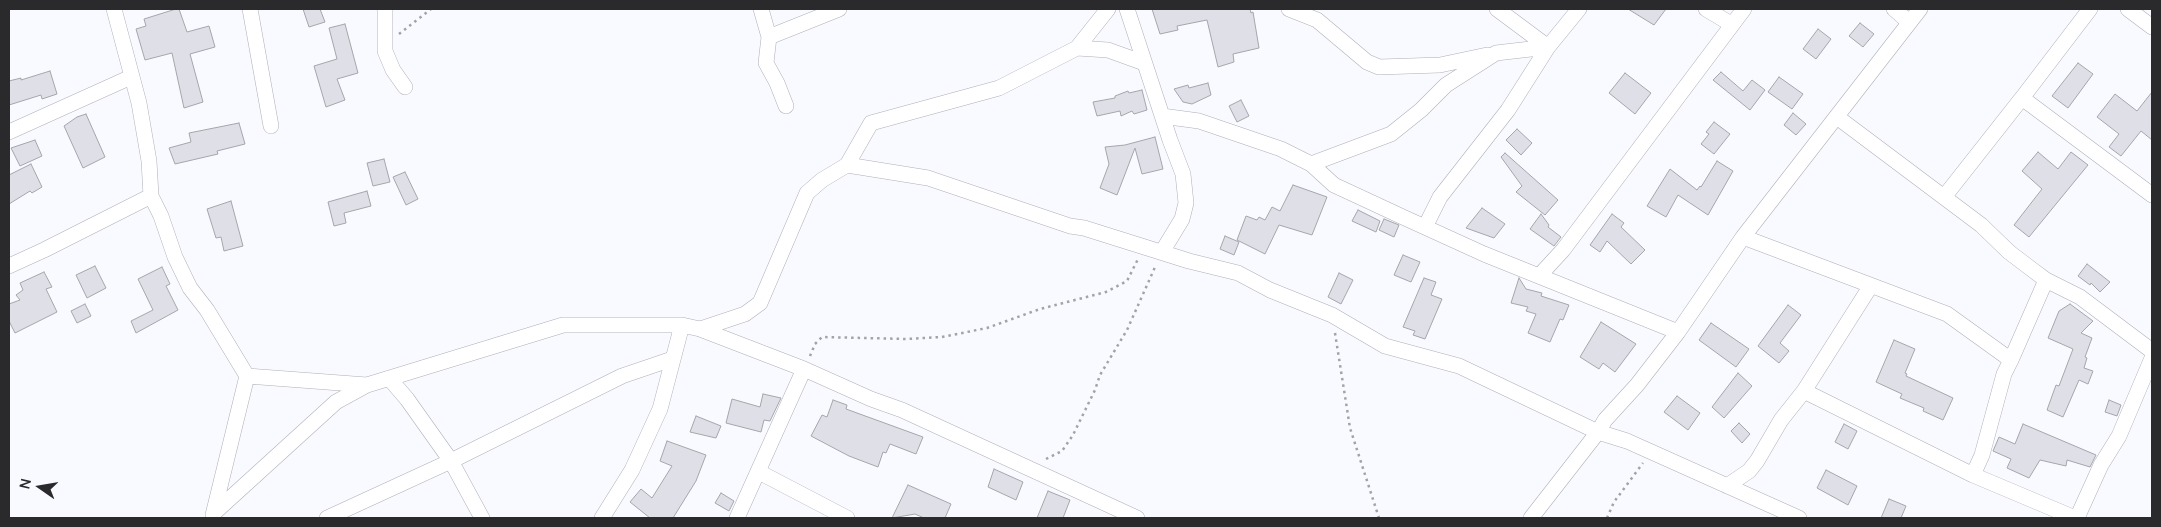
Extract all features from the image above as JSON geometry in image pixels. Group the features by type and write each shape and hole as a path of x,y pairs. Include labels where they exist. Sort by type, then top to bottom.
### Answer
{"street":[{"path":"114,9 139,103 149,161 151,196 161,216 175,258 190,288 207,310 248,376 213,516"},
{"path":"250,9 271,126"},
{"path":"385,9 385,51 393,70 405,87"},
{"path":"761,9 769,37 766,63 777,83 786,106"},
{"path":"769,37 839,9"},
{"path":"700,329 745,314 760,303 807,193 822,180 848,165 871,123 999,88 1077,48 1108,9"},
{"path":"1127,9 1183,174 1186,203 1182,219 1162,252"},
{"path":"1290,9 1317,20 1367,62 1379,67 1440,65 1496,53 1548,47"},
{"path":"1497,9 1548,47"},
{"path":"1425,227 1440,196 1508,110 1548,47 1579,9"},
{"path":"1706,9 1731,24"},
{"path":"1539,276 1563,250 1744,9"},
{"path":"1894,9 1909,22"},
{"path":"1531,518 1598,432 1605,420 1637,385 1678,332 1743,237 1920,9"},
{"path":"1944,197 2090,9"},
{"path":"2128,9 2152,27"},
{"path":"1077,48 1108,50 1144,63"},
{"path":"1311,164 1391,134 1422,110 1446,85 1496,53"},
{"path":"9,132 131,77"},
{"path":"2022,98 2152,195"},
{"path":"1162,116 1200,121 1281,149 1311,164 1334,185 1425,227 1484,254 1678,332"},
{"path":"1837,117 1981,225 2009,252 2046,280 2080,297 2152,351"},
{"path":"848,165 928,178 1070,226 1084,228 1238,273 1270,290 1332,315 1385,346 1458,366 1598,432 1627,440 1800,518"},
{"path":"9,266 151,196"},
{"path":"1743,237 1947,314 2011,360"},
{"path":"1973,475 1982,456 2004,374 2046,280"},
{"path":"1727,486 1749,471 1757,461 1780,420 1804,392 1870,286"},
{"path":"213,516 336,402 368,385 563,325 682,325 700,329 804,369 871,399 902,410 1137,518"},
{"path":"602,518 632,470 660,409 682,325"},
{"path":"1804,392 1973,475 2076,518 2101,465 2119,436 2152,358"},
{"path":"328,518 451,461 622,376 672,359"},
{"path":"736,518 759,472 783,412 804,369"},
{"path":"248,376 368,385"},
{"path":"389,378 407,399 451,461 482,518"},
{"path":"759,472 847,518"}],"path":[{"path":"385,51 394,40 431,9"},
{"path":"804,369 815,344 822,337 906,339 942,337 987,328 1040,309 1106,292 1127,281 1145,247"},
{"path":"1021,465 1044,460 1062,450 1073,435 1095,390 1100,375 1127,330 1162,252"},
{"path":"1332,315 1350,428 1379,518"},
{"path":"1607,518 1614,502 1651,451"}],"building":[{"path":"179,9 187,32 209,26 215,47 190,54 203,102 184,108 172,53 145,60 136,29 146,26 144,19"},
{"path":"303,9 320,9 325,22 309,27"},
{"path":"1152,9 1250,9 1251,13 1253,12 1259,48 1233,54 1234,62 1218,67 1207,20 1177,26 1178,30 1160,34"},
{"path":"1628,9 1666,9 1654,25"},
{"path":"1860,23 1874,34 1863,47 1849,36"},
{"path":"345,24 358,73 337,79 345,100 326,107 314,66 337,59 329,28"},
{"path":"1818,29 1831,39 1816,59 1803,49"},
{"path":"2078,63 2093,74 2068,108 2052,96"},
{"path":"50,71 57,94 42,99 41,95 9,105 9,81 21,78 21,80"},
{"path":"1721,72 1743,91 1752,80 1765,90 1750,110 1713,80"},
{"path":"1625,73 1651,93 1635,114 1609,93"},
{"path":"1779,77 1803,94 1792,109 1768,92"},
{"path":"1208,83 1211,95 1192,104 1183,102 1174,89 1188,85 1189,88"},
{"path":"1142,90 1147,110 1134,114 1132,111 1121,116 1120,111 1097,116 1093,102 1115,98 1115,96 1128,91 1129,93"},
{"path":"2152,92 2152,140 2141,131 2121,156 2109,147 2119,134 2097,117 2115,94 2137,111"},
{"path":"1241,100 1249,116 1237,122 1229,106"},
{"path":"1793,113 1806,124 1796,135 1784,125"},
{"path":"86,114 105,157 83,168 64,126 77,117"},
{"path":"1714,122 1730,134 1714,154 1701,144 1709,134 1706,132"},
{"path":"239,123 245,144 217,151 218,154 175,164 169,148 191,142 189,133"},
{"path":"1517,129 1532,143 1521,155 1506,140"},
{"path":"1155,137 1163,169 1142,174 1135,148 1117,195 1100,188 1109,164 1105,147 1125,145"},
{"path":"35,140 42,156 20,166 11,148"},
{"path":"2038,152 2058,169 2071,152 2088,165 2029,237 2014,225 2042,189 2022,171"},
{"path":"1505,153 1558,200 1545,215 1516,192 1522,186 1501,157"},
{"path":"384,159 390,182 373,186 367,163"},
{"path":"1717,161 1733,171 1708,215 1678,195 1666,217 1647,206 1670,169 1697,190 1701,187"},
{"path":"31,164 42,187 32,193 30,191 9,204 9,175"},
{"path":"405,172 418,199 406,205 393,177"},
{"path":"1293,185 1327,197 1312,235 1279,225 1265,254 1237,240 1246,216 1257,220 1259,217 1265,220 1272,207 1280,211"},
{"path":"367,191 371,206 344,213 346,223 334,226 328,202"},
{"path":"231,201 243,246 224,251 221,237 216,238 207,209"},
{"path":"1482,208 1505,224 1494,238 1466,228"},
{"path":"1358,210 1380,221 1376,232 1352,221"},
{"path":"1541,214 1549,225 1548,227 1561,237 1554,246 1530,229"},
{"path":"1612,214 1624,223 1621,227 1645,250 1631,264 1607,241 1600,252 1590,245"},
{"path":"1384,219 1399,225 1394,237 1379,230"},
{"path":"1225,236 1239,242 1234,255 1220,249"},
{"path":"1403,255 1420,262 1411,282 1394,275"},
{"path":"2087,264 2110,282 2100,292 2091,283 2090,285 2078,276"},
{"path":"95,266 106,288 87,298 76,275"},
{"path":"162,267 170,284 166,286 178,310 136,333 131,321 153,310 138,279"},
{"path":"44,272 52,287 46,289 57,312 15,333 9,321 9,304 20,300 16,295 23,290 20,283"},
{"path":"1339,273 1353,280 1341,304 1328,297"},
{"path":"1424,278 1436,282 1431,295 1442,299 1425,339 1413,335 1415,331 1403,327"},
{"path":"1519,278 1526,289 1542,293 1541,296 1569,305 1563,320 1560,319 1550,342 1528,333 1536,314 1526,311 1528,307 1511,303"},
{"path":"85,304 91,316 77,323 71,311"},
{"path":"2070,304 2093,321 2081,333 2092,338 2085,357 2087,358 2084,368 2093,371 2088,384 2079,380 2063,417 2047,410 2056,385 2059,386 2073,349 2048,338 2059,311"},
{"path":"1788,305 1801,315 1780,343 1789,351 1779,363 1758,346"},
{"path":"1601,322 1636,344 1615,372 1603,363 1599,369 1580,357"},
{"path":"1711,323 1749,349 1736,367 1699,340"},
{"path":"1894,340 1915,349 1905,373 1907,374 1906,376 1953,398 1943,420 1923,411 1924,408 1900,398 1902,394 1876,382"},
{"path":"1738,373 1752,386 1724,418 1712,407"},
{"path":"763,394 781,398 770,421 764,420 761,432 726,423 732,399 760,407"},
{"path":"1677,396 1700,413 1688,430 1664,412"},
{"path":"833,400 847,405 846,409 923,437 916,454 890,444 886,453 883,452 878,467 849,456 811,436 822,415 827,417"},
{"path":"2109,400 2121,405 2117,416 2105,412"},
{"path":"696,416 721,426 716,438 690,432"},
{"path":"1739,423 1750,434 1742,443 1731,431"},
{"path":"1844,424 1857,431 1848,449 1835,442"},
{"path":"2023,424 2096,455 2090,467 2067,460 2066,466 2040,460 2029,478 2007,468 2011,459 1993,451 1999,437 2015,444"},
{"path":"667,441 706,455 696,481 673,518 650,518 630,502 641,489 652,498 672,466 660,461"},
{"path":"994,469 1023,482 1016,500 988,487"},
{"path":"1826,470 1857,486 1848,505 1817,488"},
{"path":"908,485 951,504 945,518 924,518 915,514 892,518"},
{"path":"1048,491 1070,500 1063,518 1037,518"},
{"path":"721,493 734,501 729,511 715,503"},
{"path":"1889,499 1906,506 1901,518 1881,518"}]}
